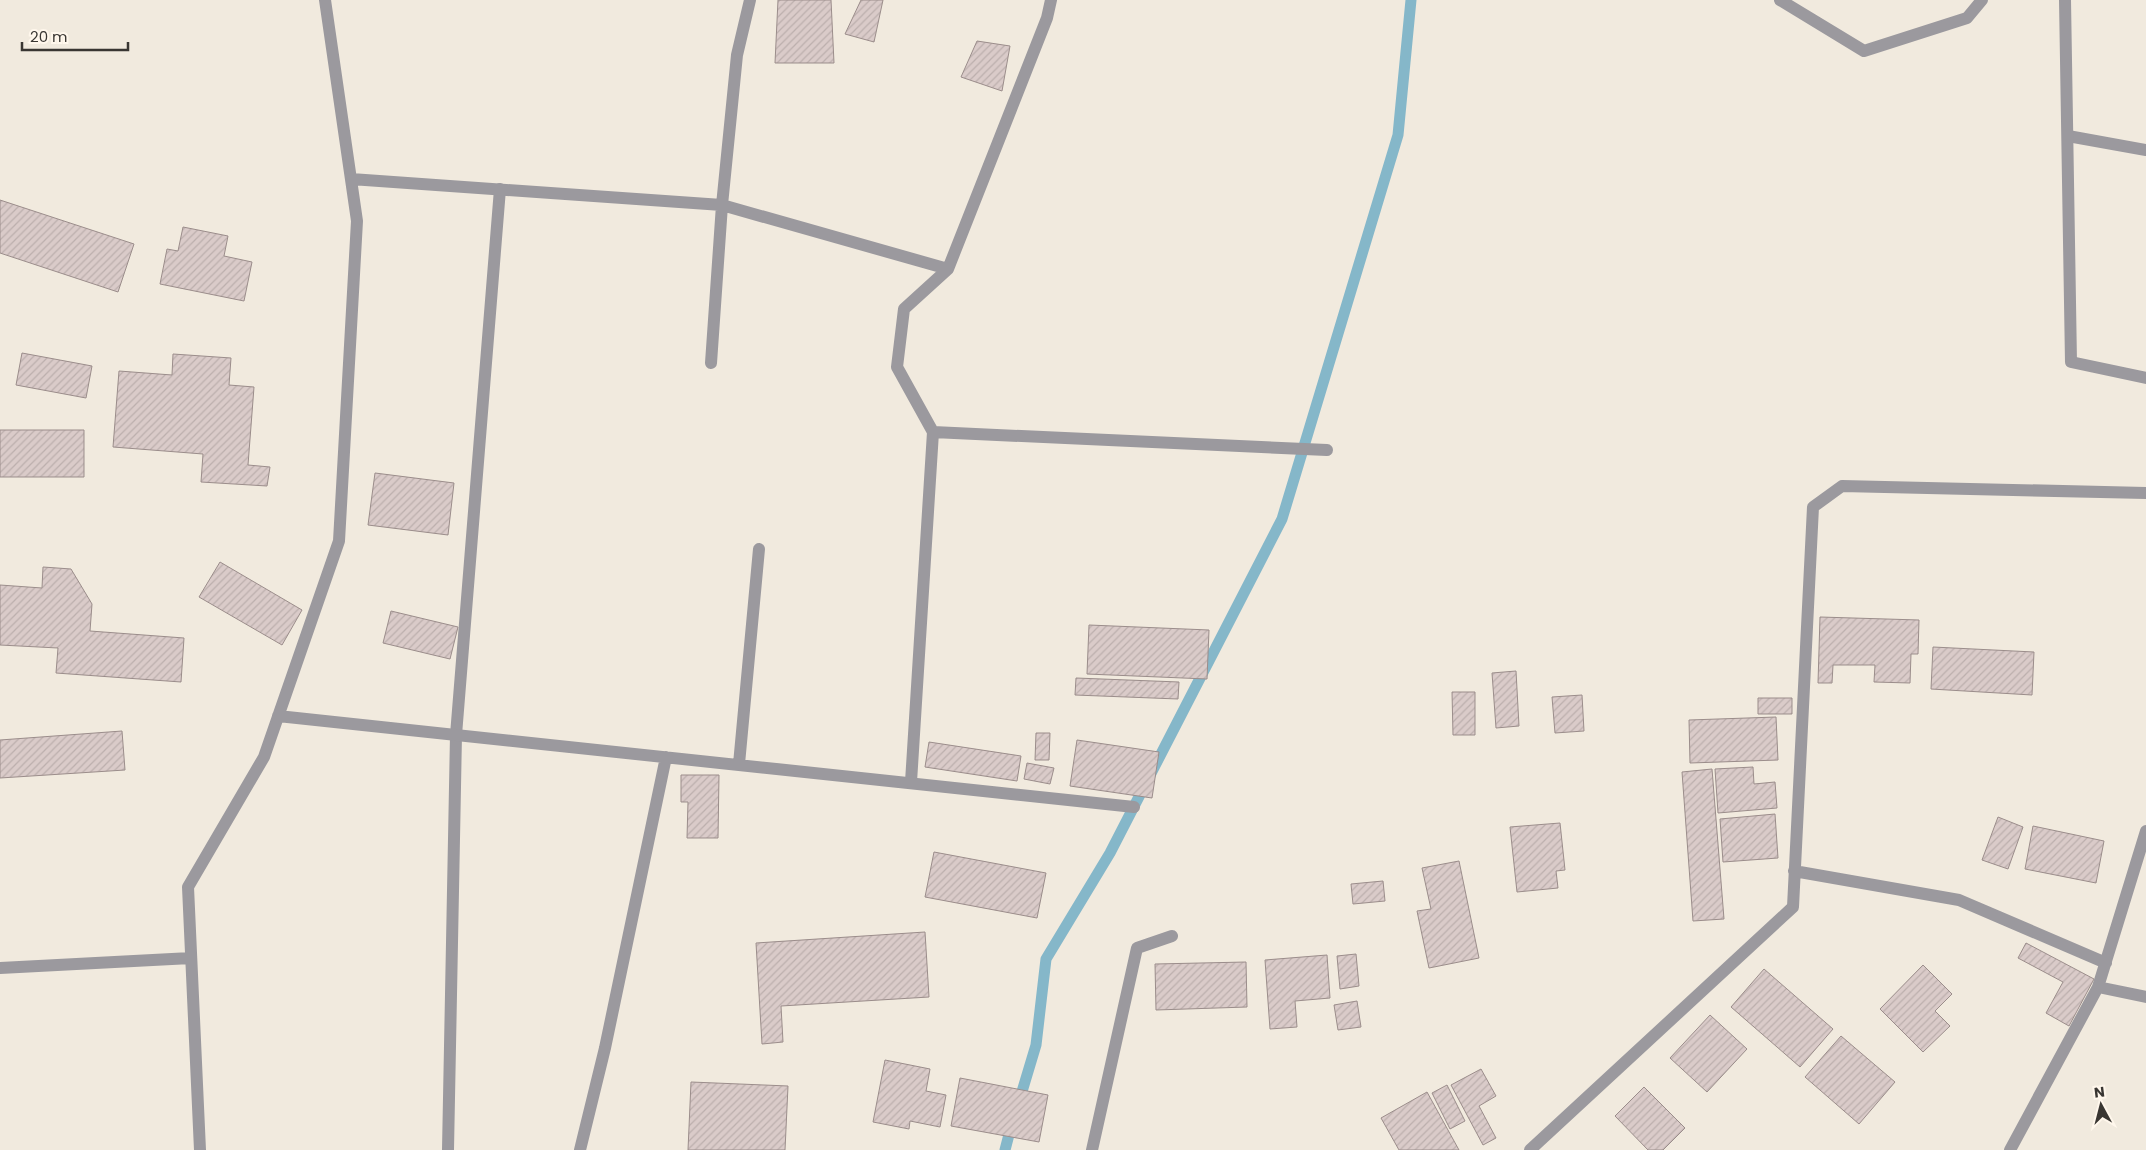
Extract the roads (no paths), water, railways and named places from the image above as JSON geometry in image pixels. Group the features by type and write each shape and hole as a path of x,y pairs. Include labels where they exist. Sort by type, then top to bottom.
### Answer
{"street":[{"path":"200,1150 188,887 264,757 339,541 358,221 325,0"},
{"path":"711,363 722,204 737,55 750,0"},
{"path":"911,782 933,432 897,367 904,309 948,269 1047,18 1051,0"},
{"path":"1780,0 1864,51 1967,18 1982,0"},
{"path":"2065,0 2072,362 2146,378"},
{"path":"2068,136 2146,150"},
{"path":"351,179 722,204 948,269"},
{"path":"448,1150 456,735 500,189"},
{"path":"933,432 1327,450"},
{"path":"1530,1150 1793,907 1813,507 1842,486 2146,493"},
{"path":"739,764 759,549"},
{"path":"278,716 1134,807"},
{"path":"580,1150 605,1048 666,757"},
{"path":"2010,1150 2098,987 2146,831"},
{"path":"1794,871 1959,900 2106,963"},
{"path":"1092,1150 1137,948 1172,936"},
{"path":"0,968 191,958"},
{"path":"2098,987 2146,997"}],"waterway":[{"path":"1018,1105 1036,1045 1046,959 1110,853 1282,519 1398,135 1411,0"},
{"path":"1005,1150 1012,1123"}]}
